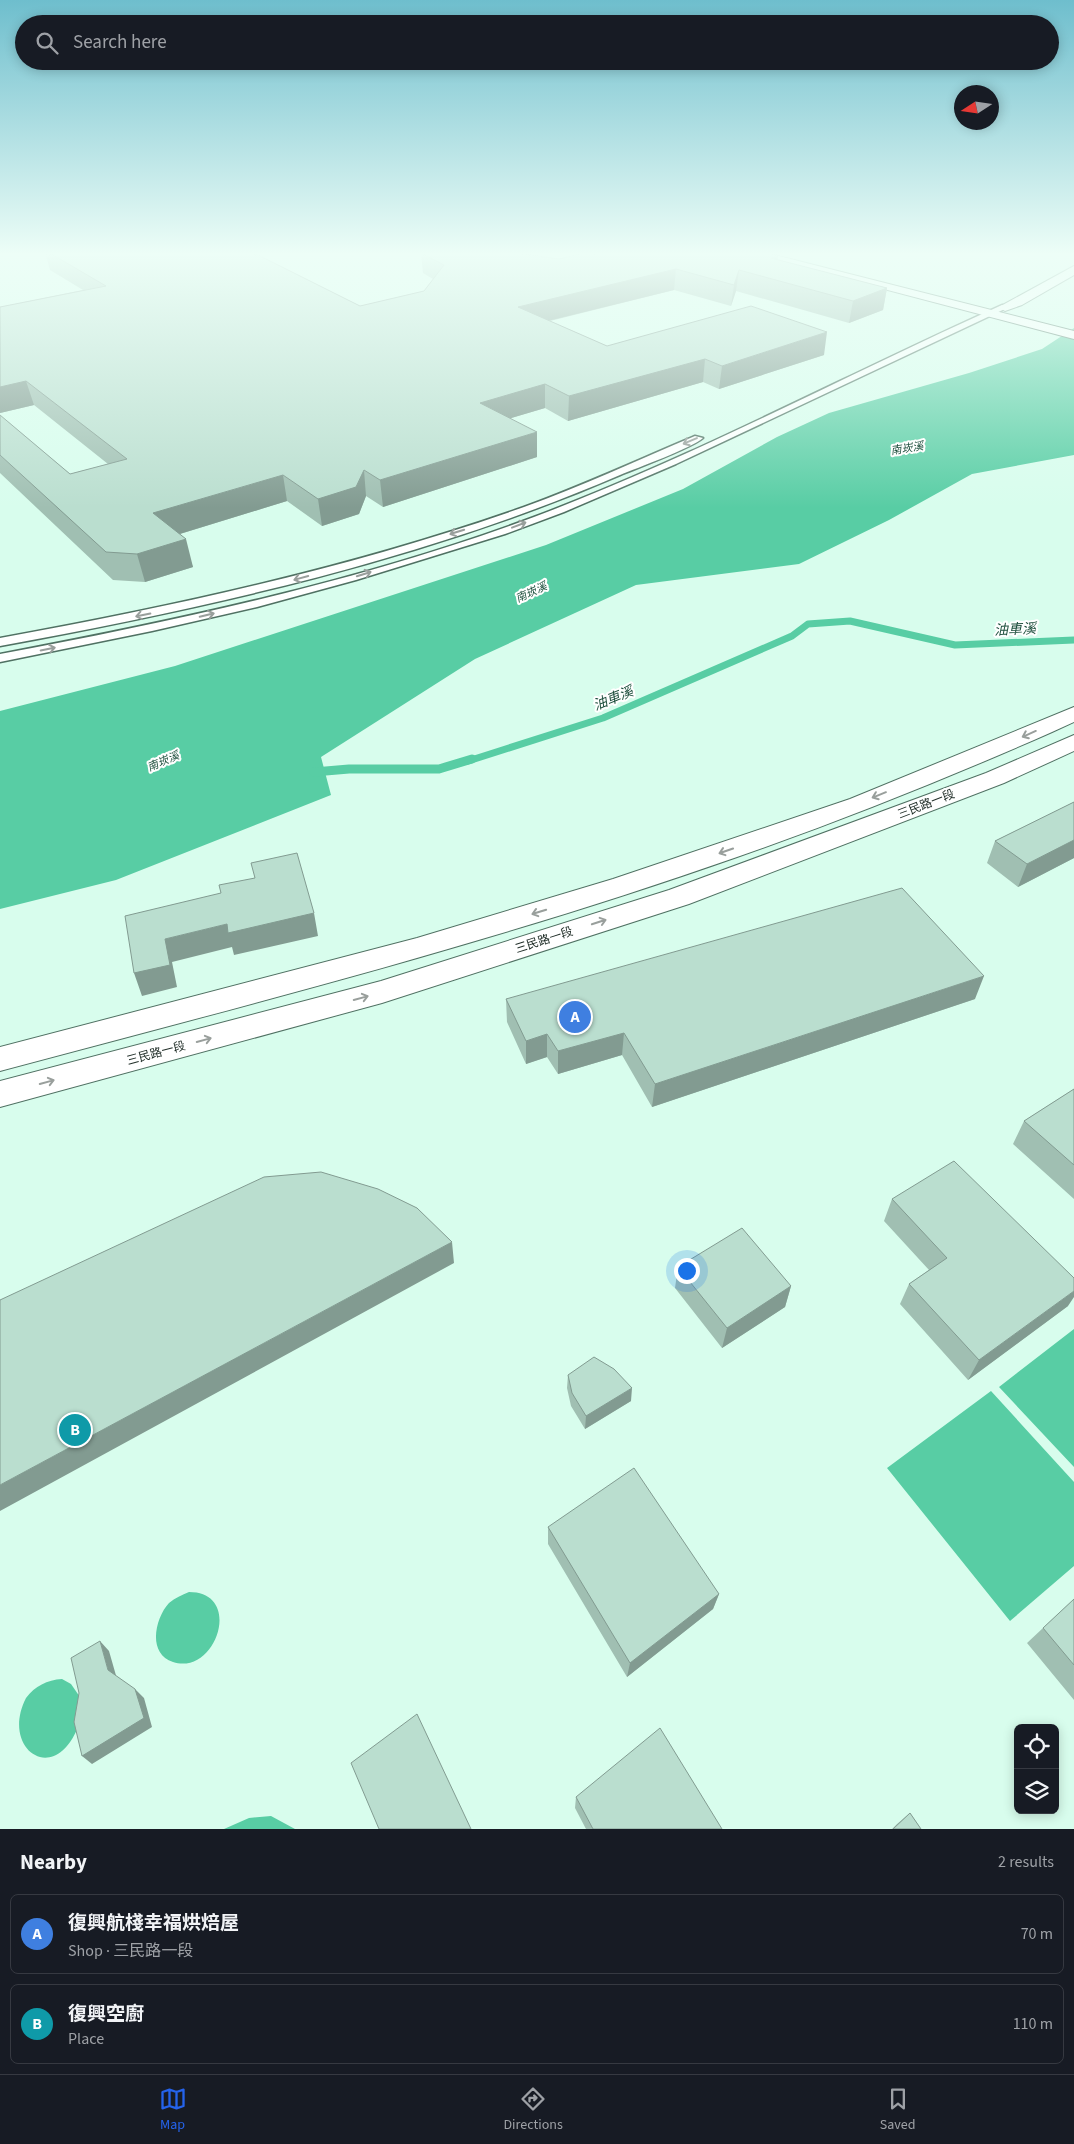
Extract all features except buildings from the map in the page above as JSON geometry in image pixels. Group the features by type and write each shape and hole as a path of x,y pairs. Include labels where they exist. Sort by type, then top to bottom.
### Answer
{"main road":[{"name":"三民路一段","path":"0,1059 372,961 679,868 829,816 1005,745 1074,714"},
{"name":"三民路一段","path":"0,1094 382,992 678,897 986,781 1074,742"}],"lane":[{"path":"0,642 202,604 359,562 528,509 717,430 915,337"},
{"path":"0,658 122,635 229,610 351,578 501,532 568,506 738,432 929,337"}],"water":[{"name":"南崁溪","path":"1060,337 1074,337 1074,455 972,474 889,520 799,564 636,585 475,659 321,757 331,795 116,880 0,909 0,711 175,666 546,545 683,489 777,437 829,413 969,373 1042,349"},
{"path":"1074,1329 1074,1467 999,1387"},
{"path":"991,1391 1074,1482 1074,1566 1010,1621 887,1468"},
{"path":"189,1592 206,1596 216,1605 219,1618 218,1632 211,1646 201,1657 188,1663 173,1662 159,1652 156,1635 157,1626 160,1617 169,1603"},
{"path":"62,1679 71,1684 82,1700 79,1724 68,1745 56,1755 44,1758 33,1754 25,1745 20,1732 20,1716 26,1698 33,1690 46,1682"},
{"path":"271,1816 295,1829 224,1829 249,1818"}],"waterway":[{"name":"油車溪","path":"468,761 603,718 792,636 808,624 850,621 955,645 1074,640"},
{"name":"油車溪","path":"314,772 349,769 439,769 472,759"}],"place":[{"name":"復興航棧幸福烘焙屋","path":"575,1017"},
{"name":"復興空廚","path":"75,1430"}]}
